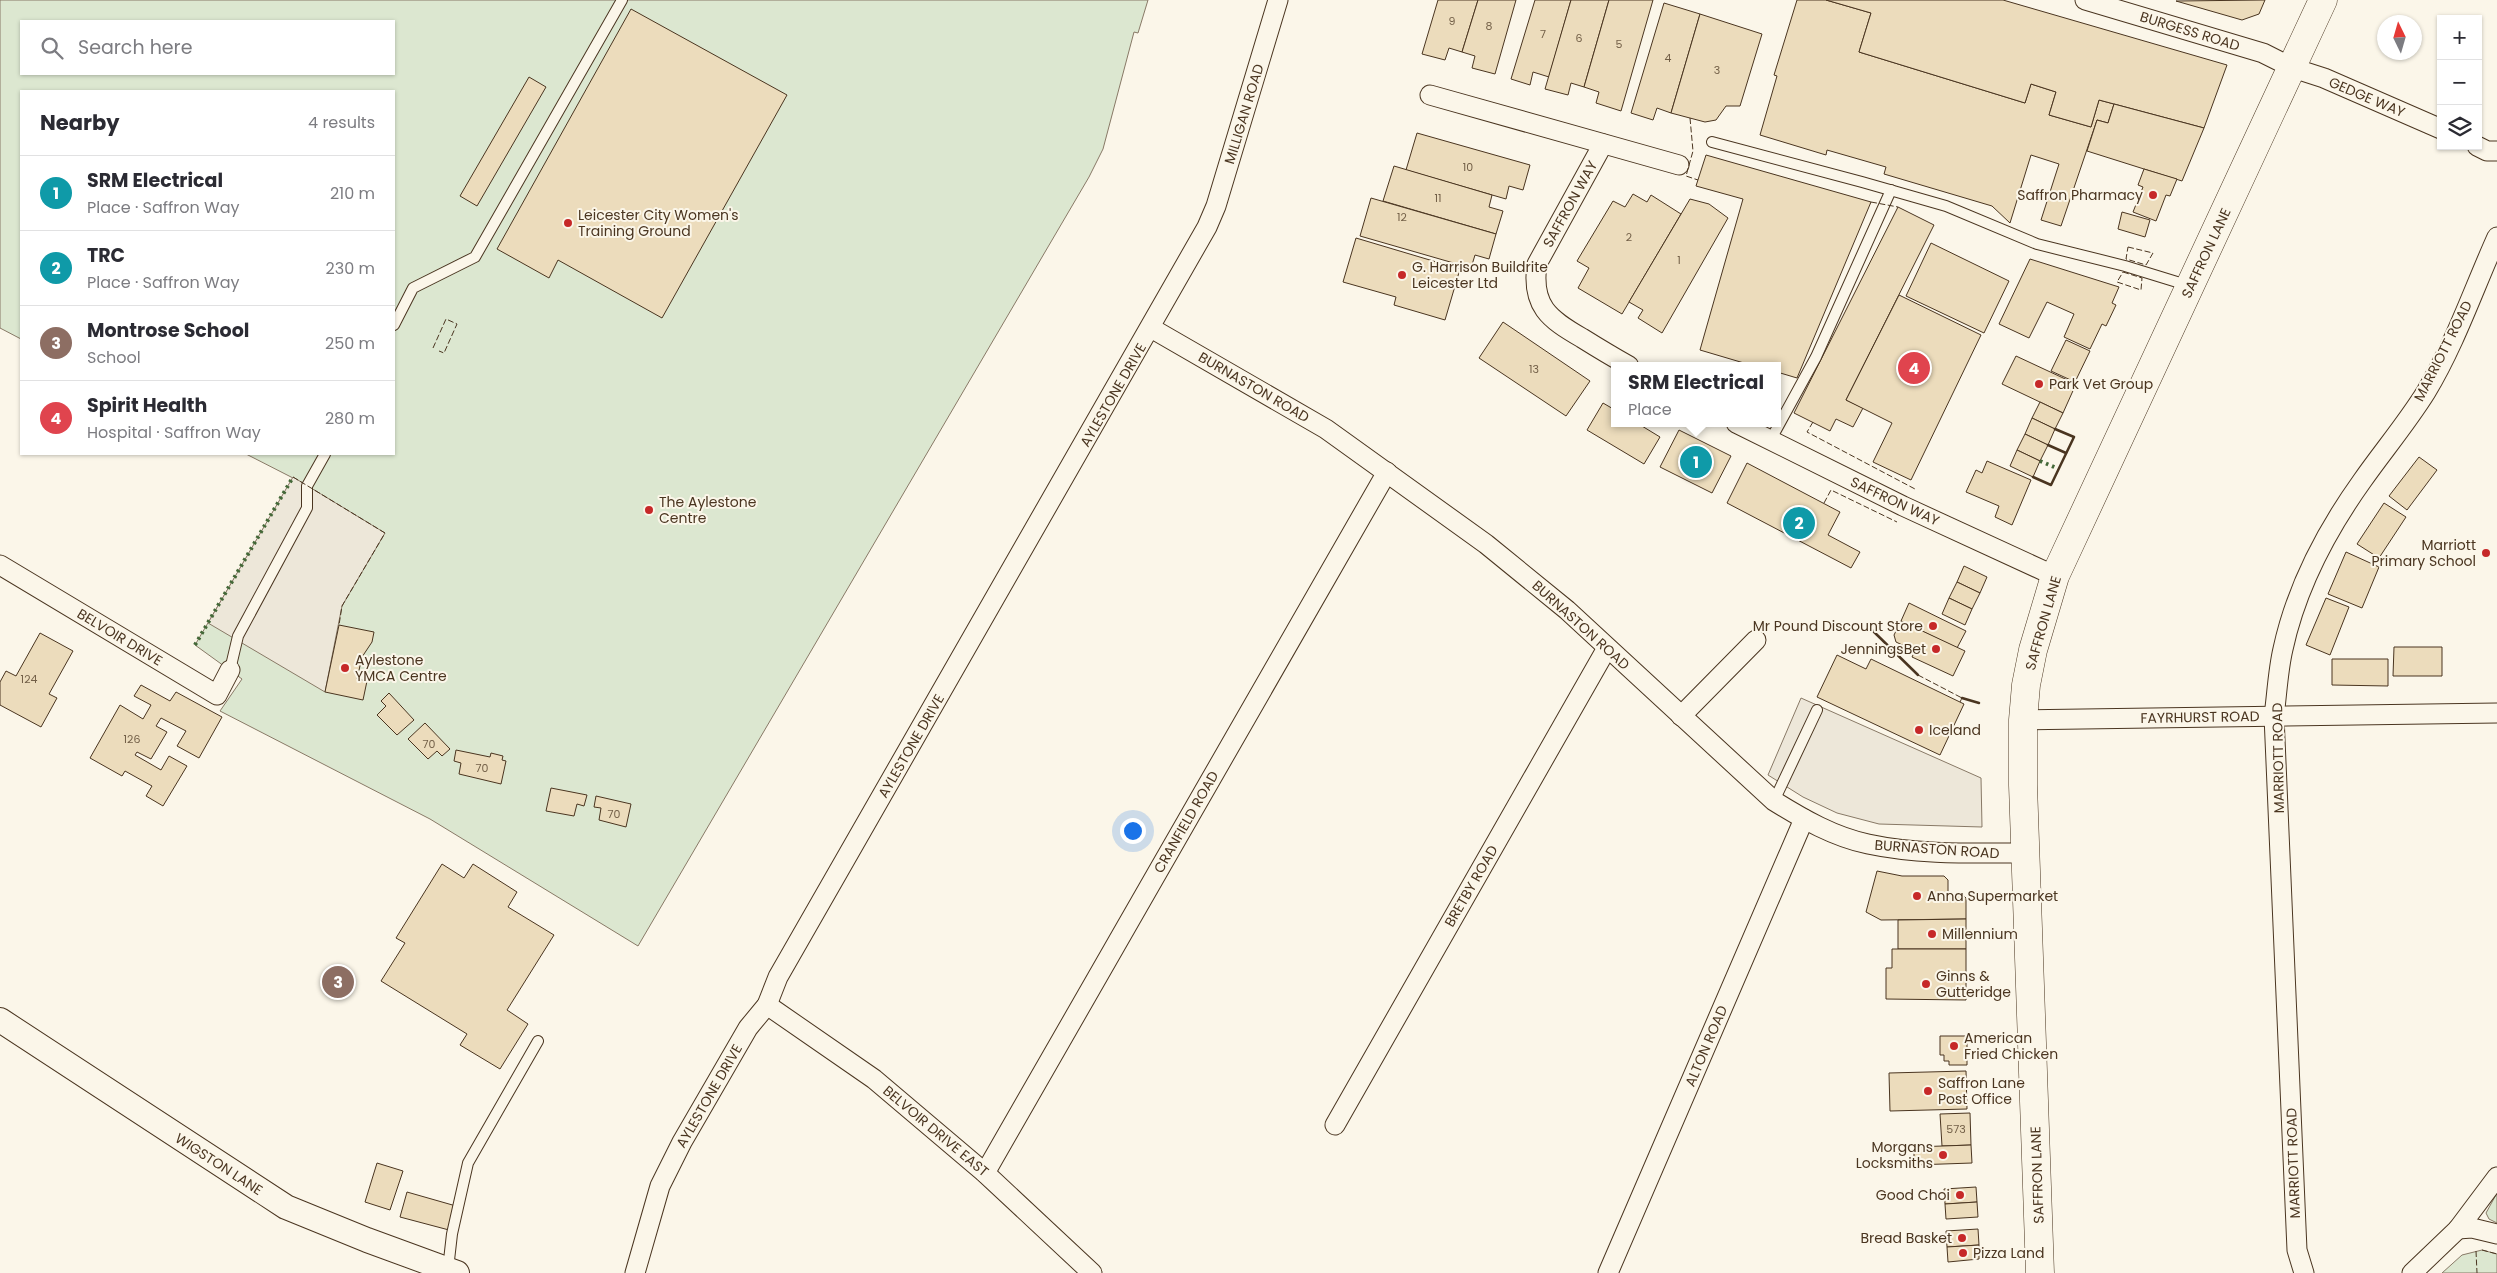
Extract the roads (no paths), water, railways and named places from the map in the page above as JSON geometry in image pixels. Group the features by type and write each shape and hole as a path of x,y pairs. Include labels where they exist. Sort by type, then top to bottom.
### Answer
{"main road":[{"name":"SAFFRON LANE","path":"2040,1273 2023,720 2033,650 2055,576 2323,0"}],"street":[{"name":"MILLIGAN ROAD","path":"1207,227 1216,206 1278,0"},
{"name":"BURGESS ROAD","path":"2085,0 2263,53 2293,68"},
{"name":"GEDGE WAY","path":"2293,68 2324,78 2437,127"},
{"name":"SAFFRON WAY","path":"1430,95 1678,165"},
{"name":"SAFFRON WAY","path":"1603,144 1537,264 1534,279 1544,310 1554,322 1622,362"},
{"name":"AYLESTONE DRIVE","path":"635,1273 660,1186 682,1142 748,1028 767,1005 778,977 1151,328 1207,227"},
{"name":"MARRIOTT ROAD","path":"2304,1273 2297,1250 2274,716 2285,641 2298,600 2328,535 2361,482 2396,437 2426,391 2451,342 2497,237"},
{"name":"BURNASTON ROAD","path":"1151,328 1326,429 1486,544 1567,610 1774,801 1804,819 1835,834 1868,844 1901,849 2026,853"},
{"name":"SAFFRON WAY","path":"1744,427 2055,576"},
{"name":"CRANFIELD ROAD","path":"985,1173 1387,472"},
{"name":"BELVOIR DRIVE","path":"0,565 216,695 230,670"},
{"path":"1681,716 1756,640"},
{"name":"BRETBY ROAD","path":"1334,1125 1607,648"},
{"name":"FAYRHURST ROAD","path":"2023,720 2497,713"},
{"name":"ALTON ROAD","path":"1608,1273 1804,819"},
{"name":"BELVOIR DRIVE EAST","path":"767,1005 874,1079 985,1173 1092,1273"},
{"name":"WIGSTON LANE","path":"0,1020 286,1207 452,1272"},
{"path":"2412,1273 2458,1229 2497,1177"},
{"path":"2458,1229 2472,1228 2497,1234"}],"lane":[{"path":"395,323 413,288 475,257 622,0"},
{"path":"1712,142 1946,206 2038,244 2125,266 2191,286"},
{"path":"1781,421 1816,357 1891,190"},
{"path":"1770,441 1778,427"},
{"path":"230,670 238,636 307,508 307,486 324,455"},
{"path":"1774,801 1817,710"},
{"path":"452,1272 452,1234 468,1163 538,1042"}],"place":[{"name":"Saffron Pharmacy","path":"2153,195"},
{"name":"Leicester City Women's Training Ground","path":"568,223"},
{"name":"G. Harrison Buildrite Leicester Ltd","path":"1402,275"},
{"name":"Spirit Health","path":"1914,368"},
{"name":"Park Vet Group","path":"2039,384"},
{"name":"SRM Electrical","path":"1696,462"},
{"name":"The Aylestone Centre","path":"649,510"},
{"name":"TRC","path":"1799,523"},
{"name":"Marriott Primary School","path":"2486,553"},
{"name":"Mr Pound Discount Store","path":"1933,626"},
{"name":"JenningsBet","path":"1936,649"},
{"name":"Aylestone YMCA Centre","path":"345,668"},
{"name":"Iceland","path":"1919,730"},
{"name":"Anna Supermarket","path":"1917,896"},
{"name":"Millennium","path":"1932,934"},
{"name":"Montrose School","path":"338,982"},
{"name":"Ginns & Gutteridge","path":"1926,984"},
{"name":"American Fried Chicken","path":"1954,1046"},
{"name":"Saffron Lane Post Office","path":"1928,1091"},
{"name":"Morgans Locksmiths","path":"1943,1155"},
{"name":"Good Choi","path":"1960,1195"},
{"name":"Bread Basket","path":"1962,1238"},
{"name":"Pizza Land","path":"1963,1253"}]}
